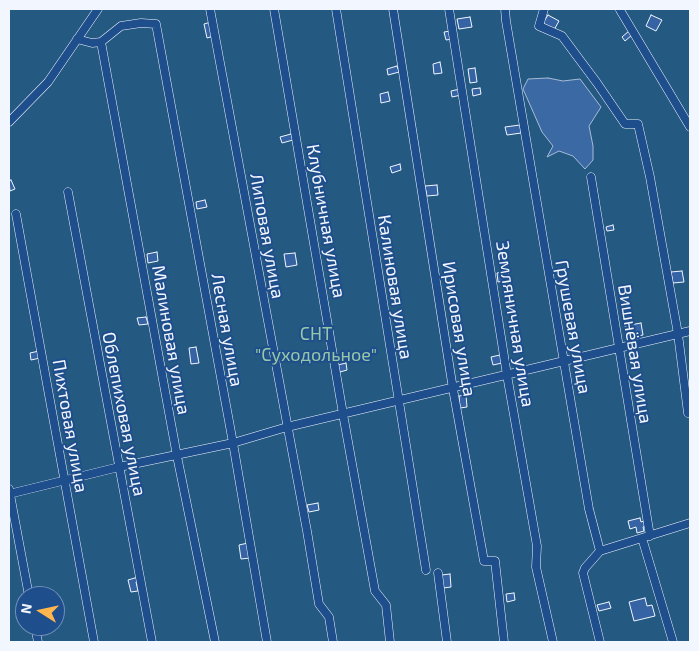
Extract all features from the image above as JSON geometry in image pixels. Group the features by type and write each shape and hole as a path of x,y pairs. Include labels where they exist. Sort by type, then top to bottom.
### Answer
{"street":[{"path":"9,122 48,82 98,9"},
{"name":"Липовая улица","path":"210,9 319,604 329,616 333,642"},
{"name":"Клубничная улица","path":"274,9 375,591 386,605 390,642"},
{"name":"Калиновая улица","path":"336,9 426,570"},
{"name":"Ирисовая улица","path":"394,9 453,389 484,562 495,561 504,642"},
{"name":"Земляничная улица","path":"449,9 537,546 536,567 553,642"},
{"name":"Грушевая улица","path":"505,9 589,509 600,551"},
{"path":"544,9 539,26 562,36 625,124 638,124 650,178 678,334 688,412"},
{"path":"620,10 690,126"},
{"name":"Лесная улица","path":"101,42 121,26 141,23 156,24 233,443 267,642"},
{"path":"77,39 92,43 101,42"},
{"name":"Малиновая улица","path":"101,42 177,456 215,642"},
{"name":"Вишнёвая улица","path":"591,177 619,349 646,537 673,642"},
{"name":"Облепиховая улица","path":"68,192 152,642"},
{"name":"Пихтовая улица","path":"16,214 94,642"},
{"path":"27,586 9,492 233,443 287,427 453,389 690,331"},
{"path":"600,642 583,573 585,568 600,551 690,522"},
{"path":"438,573 447,642"}],"green space":[{"name":"СНТ \"Суходольное\"","path":"9,9 690,9 690,642 9,642"}],"shaded area":[{"path":"548,78 563,81 580,79 601,107 589,126 593,146 593,160 585,169 573,156 559,151 547,157 553,146 542,132 523,89 528,79"}],"building":[{"path":"548,15 559,21 554,30 543,23"},
{"path":"651,15 662,20 656,31 646,26"},
{"path":"470,17 472,27 459,29 457,19"},
{"path":"211,22 214,36 207,38 204,24"},
{"path":"451,31 452,39 446,40 444,32"},
{"path":"629,31 632,35 625,41 622,37"},
{"path":"440,62 442,73 434,74 433,64"},
{"path":"397,66 399,72 388,75 387,69"},
{"path":"475,68 477,82 470,83 468,69"},
{"path":"480,88 481,94 473,96 472,89"},
{"path":"460,89 461,95 452,97 451,91"},
{"path":"388,92 390,101 381,103 380,94"},
{"path":"520,125 521,133 507,135 505,127"},
{"path":"291,134 293,140 282,143 280,137"},
{"path":"400,164 401,170 392,173 390,167"},
{"path":"11,180 15,189 10,191 9,181"},
{"path":"437,185 438,195 427,196 425,186"},
{"path":"205,200 207,207 197,209 196,202"},
{"path":"613,225 614,230 607,231 606,227"},
{"path":"157,252 158,261 148,263 147,254"},
{"path":"295,253 297,265 286,267 284,254"},
{"path":"508,271 510,280 498,282 497,273"},
{"path":"682,271 684,282 673,283 671,272"},
{"path":"146,317 148,324 139,325 137,318"},
{"path":"641,323 643,335 628,338 625,326"},
{"path":"196,347 199,363 191,364 189,348"},
{"path":"39,351 40,358 31,360 30,353"},
{"path":"500,355 502,363 493,365 491,357"},
{"path":"346,363 347,370 340,372 338,365"},
{"path":"466,395 467,407 460,408 459,396"},
{"path":"318,503 319,510 309,512 307,505"},
{"path":"640,518 641,522 644,521 644,531 637,533 636,527 630,529 628,521"},
{"path":"248,543 250,558 241,559 239,545"},
{"path":"450,574 451,587 443,588 442,575"},
{"path":"138,577 139,582 136,582 138,591 131,592 128,580"},
{"path":"514,593 515,600 507,602 506,594"},
{"path":"645,598 647,606 652,605 655,616 634,621 629,602"},
{"path":"609,602 611,608 599,611 597,605"}]}
